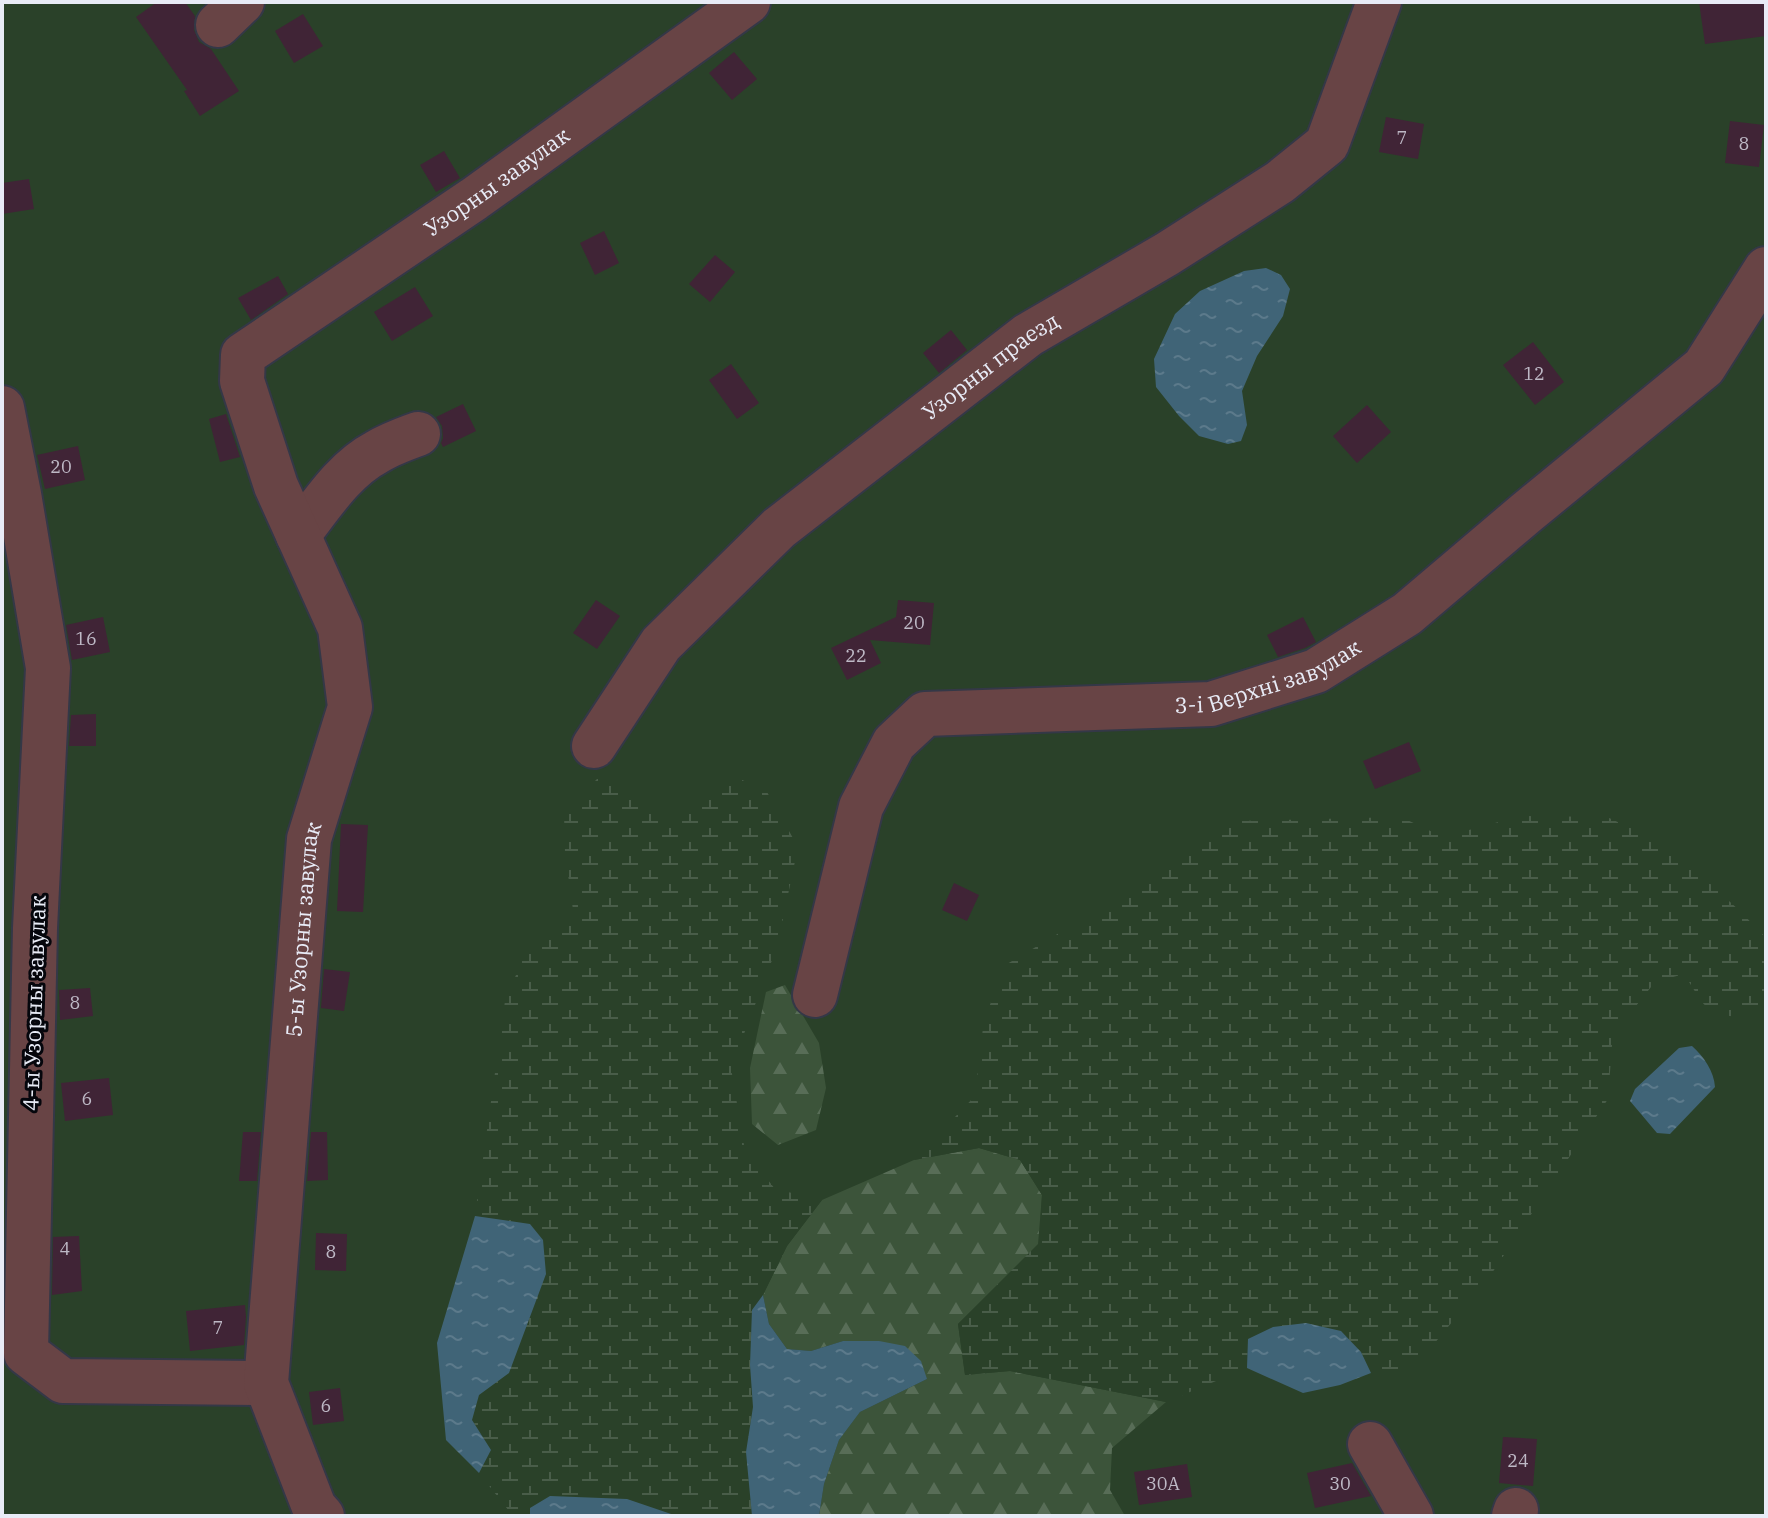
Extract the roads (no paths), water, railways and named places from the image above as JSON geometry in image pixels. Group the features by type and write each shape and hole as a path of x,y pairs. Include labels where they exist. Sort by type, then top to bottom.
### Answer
{"lane":[{"name":"Узорны завулак","path":"243,355 474,199 748,2"},
{"name":"Узорны праезд","path":"594,746 661,644 779,528 1028,335 1167,254 1280,182 1327,144 1379,2"},
{"name":"3-і Верхні завулак","path":"815,995 861,807 894,743 925,714 1211,704 1316,671 1407,614 1704,367 1766,269"},
{"name":"5-ы Узорны завулак","path":"243,355 242,381 276,486 340,628 350,707 309,839 266,1383 314,1507 322,1516"},
{"name":"4-ы Узорны завулак","path":"2,408 48,668 35,928 26,1353 63,1381 266,1383"},
{"path":"298,535 339,482 373,453 418,434"},
{"path":"1370,1444 1411,1516"}],"water":[{"path":"1266,268 1281,275 1290,289 1283,316 1257,356 1242,391 1247,425 1241,441 1228,444 1199,436 1156,387 1154,359 1175,314 1200,291 1244,271"},
{"path":"1692,1046 1708,1065 1715,1087 1670,1134 1657,1133 1630,1101 1635,1089 1679,1048"},
{"path":"475,1216 530,1224 543,1240 546,1274 509,1373 479,1395 472,1420 491,1450 479,1473 446,1440 437,1343"},
{"path":"763,1295 769,1324 787,1349 811,1351 843,1341 879,1341 905,1346 921,1361 927,1379 860,1412 839,1440 824,1484 819,1516 752,1516 746,1452 753,1407 750,1365 752,1310"},
{"path":"1306,1323 1341,1331 1361,1352 1371,1373 1340,1385 1303,1393 1247,1368 1248,1339 1273,1327"},
{"path":"550,1496 627,1499 677,1516 530,1516 530,1508"}]}
